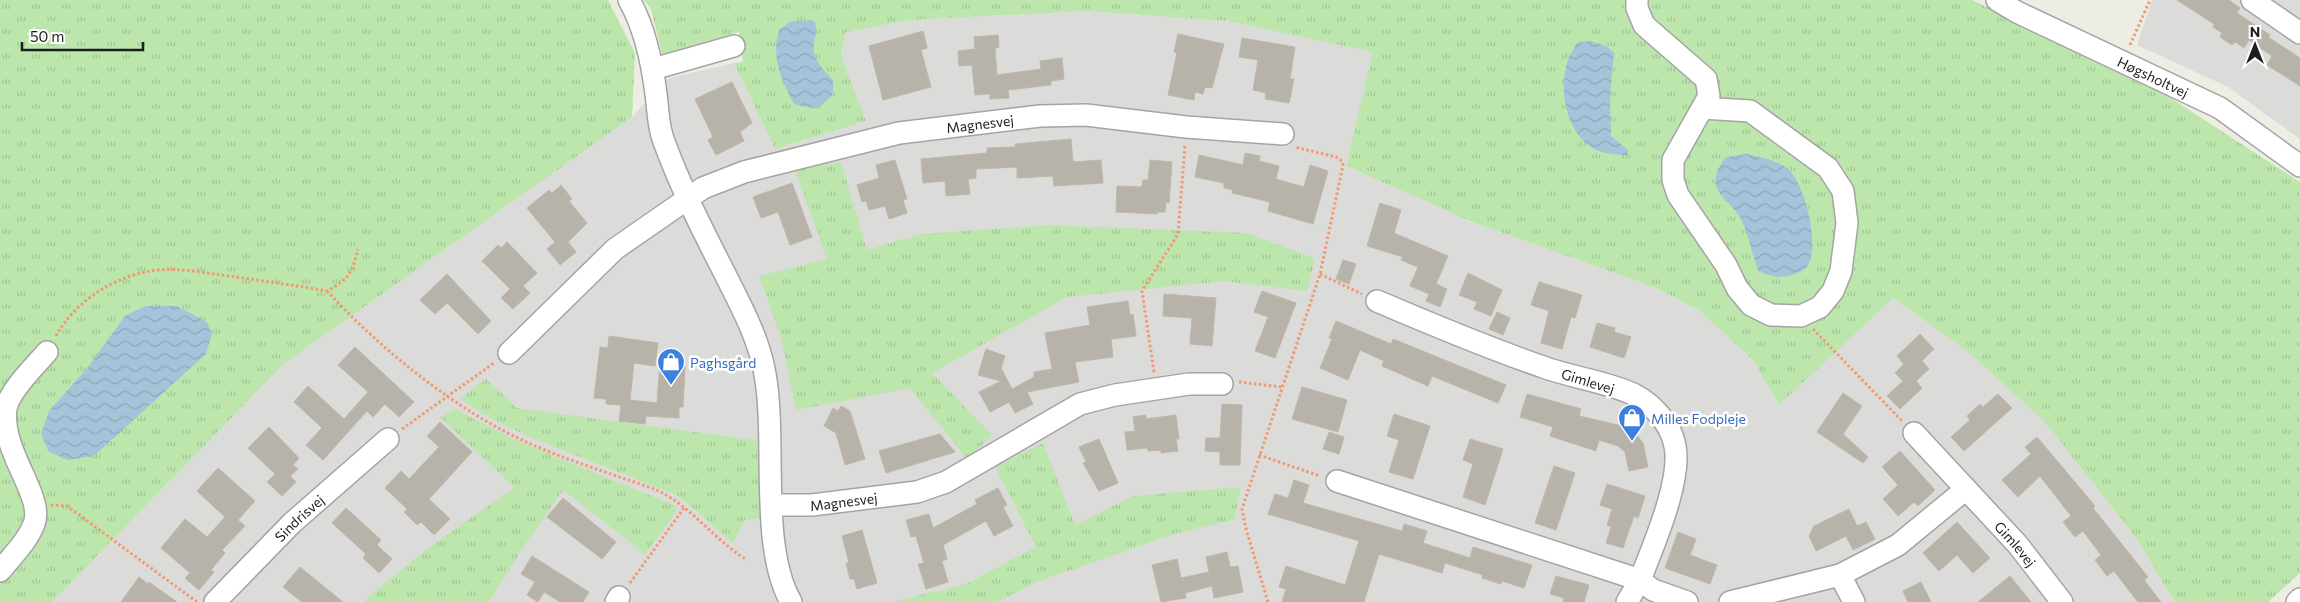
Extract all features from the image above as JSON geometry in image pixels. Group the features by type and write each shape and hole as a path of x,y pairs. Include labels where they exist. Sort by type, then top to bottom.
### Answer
{"street":[{"path":"629,0 637,15 653,70 662,136 688,199 754,332 765,373 770,410 774,542 780,573 791,602"},
{"path":"1637,0 1637,8 1644,25 1706,80 1709,96 1702,108 1673,160 1673,180 1678,194 1726,265 1737,288 1751,305 1771,315 1801,316 1820,307 1833,291 1841,271 1847,223 1843,191 1828,168 1750,110 1702,108"},
{"name":"Høgsholtvej","path":"1997,0 2017,12 2220,108 2300,166"},
{"path":"2252,0 2300,33"},
{"path":"653,70 734,46"},
{"name":"Magnesvej","path":"509,352 615,249 703,188 744,172 899,133 1040,116 1086,115 1186,127 1283,134"},
{"name":"Gimlevej","path":"1377,302 1480,345 1549,369 1633,394 1653,408 1669,429 1675,446 1676,463 1659,528 1640,580 1627,602"},
{"path":"0,571 26,541 35,523 35,504 7,442 6,406 47,352"},
{"name":"Magnesvej","path":"772,505 812,505 917,492 946,482 1080,404 1115,395 1157,388 1189,384 1222,384"},
{"name":"Gimlevej","path":"1914,433 2018,545 2062,602"},
{"name":"Sindrisvej","path":"215,602 292,523 388,439"},
{"path":"1337,481 1640,580 1653,590 1687,602"},
{"path":"1730,602 1840,575 1898,545 1966,489"},
{"path":"1840,575 1854,602"},
{"path":"2297,602 2300,599"}],"path":[{"path":"2122,62 2150,0"},
{"path":"1157,388 1142,291 1178,234 1186,127"},
{"path":"1268,602 1244,524 1242,510 1320,274 1343,165 1342,161 1336,157 1287,145 1283,134"},
{"path":"47,352 66,318 89,299 122,278 158,270 191,271 327,291 342,283 352,272 358,248"},
{"path":"1320,274 1377,302"},
{"path":"327,291 359,326 448,396 485,421 532,444 661,492 684,508 730,550 747,560"},
{"path":"1801,316 1914,433"},
{"path":"388,439 509,352"},
{"path":"1222,384 1227,380 1282,387"},
{"path":"1259,455 1337,481"},
{"path":"35,504 67,506 197,602"},
{"path":"618,600 684,508"}],"shaded area":[{"path":"2152,0 2300,0 2300,139 2228,87 2137,45"},
{"path":"1088,11 1227,21 1374,52 1346,166 1470,221 1656,288 1699,310 1753,360 1779,405 1892,297 1967,351 2044,421 2134,535 2175,602 52,602 285,363 632,117 669,78 734,63 775,149 866,121 841,55 846,32 912,20"}],"green space":[{"path":"0,0 608,0 635,53 632,117 285,363 52,602 0,602"},
{"path":"644,0 1972,0 2149,84 2300,182 2300,573 2268,602 2175,602 2134,535 2044,421 1967,351 1893,298 1779,405 1753,360 1699,310 1656,288 1470,221 1346,166 1373,52 1227,21 1088,11 912,20 846,32 841,55 866,121 775,149 734,63 743,62 739,32 662,54 651,9"},
{"path":"841,162 867,250 921,234 1048,225 1247,233 1315,259 1307,291 1224,281 1067,297 932,373 992,435 967,459 910,388 796,410 781,337 759,276 827,259 795,170"},
{"path":"486,379 517,408 761,441 765,518 744,520 733,543 679,496 537,440 492,419 460,399"},
{"path":"455,409 513,439 676,506 676,512 645,554 563,490 524,546 489,602 364,602 437,542 515,488 440,417"},
{"path":"1043,443 1075,525 1133,496 1241,487 1234,520 1177,533 1039,581 996,602 892,602 966,584 1036,547 995,467"}],"water":[{"path":"809,20 815,22 816,25 814,54 816,59 833,80 833,94 820,106 812,108 794,104 781,77 776,50 779,30 790,22"},
{"path":"1590,41 1606,46 1614,53 1610,96 1611,136 1628,150 1628,156 1598,151 1584,142 1571,121 1567,109 1564,97 1564,84 1568,60 1577,43"},
{"path":"1746,154 1769,159 1785,167 1795,178 1801,189 1810,218 1812,247 1811,259 1806,268 1800,272 1780,277 1759,271 1741,220 1722,197 1716,185 1716,174 1726,157"},
{"path":"145,306 177,306 207,322 212,334 206,354 94,456 68,460 49,452 41,434 49,411 88,367 125,316"}],"building":[{"path":"2177,0 2229,0 2240,8 2237,13 2270,35 2268,37 2300,58 2300,86 2267,65 2272,56 2249,40 2244,48 2235,42 2232,45 2220,37 2222,33 2213,27 2214,24"},
{"path":"923,31 927,48 921,50 931,87 883,100 869,46"},
{"path":"1178,34 1224,44 1212,88 1205,87 1203,94 1195,92 1194,100 1168,95 1177,53 1174,52"},
{"path":"998,35 999,47 995,48 997,75 1041,69 1040,61 1062,58 1064,79 1051,81 1051,85 1008,90 1009,98 990,99 990,94 975,95 972,65 959,66 958,51 975,49 974,37"},
{"path":"1242,38 1295,47 1290,79 1294,79 1289,103 1265,99 1266,93 1253,90 1258,60 1239,57"},
{"path":"732,82 752,123 740,132 744,141 716,155 708,140 713,137 695,99"},
{"path":"1071,139 1073,162 1101,160 1103,183 1054,186 1053,176 1017,178 1017,167 976,169 976,178 968,179 970,194 946,196 945,181 923,183 921,159 987,153 987,148 1016,147 1015,144"},
{"path":"1245,153 1260,156 1259,161 1279,166 1276,179 1304,187 1310,165 1328,171 1313,224 1268,211 1270,202 1232,193 1233,190 1224,188 1224,183 1195,177 1199,155 1243,165"},
{"path":"895,160 907,199 903,200 907,213 889,219 885,206 869,210 866,201 862,202 857,185 879,178 876,165"},
{"path":"1150,160 1172,162 1169,203 1166,202 1165,212 1157,212 1157,214 1116,212 1117,186 1142,187 1143,180 1148,180"},
{"path":"792,183 812,237 790,245 778,212 761,218 753,197"},
{"path":"561,185 572,199 569,201 587,223 568,242 576,252 560,265 547,249 555,242 527,208 549,190 552,193"},
{"path":"1380,203 1401,210 1394,233 1448,256 1436,284 1447,289 1440,307 1426,301 1429,294 1410,286 1418,267 1401,260 1403,257 1367,246"},
{"path":"507,242 537,273 523,286 530,293 513,309 501,298 510,289 482,261 498,245 501,248"},
{"path":"1343,260 1356,264 1349,284 1336,279"},
{"path":"1468,273 1502,290 1491,316 1474,309 1477,302 1459,295"},
{"path":"447,274 491,321 478,334 447,303 435,314 420,300"},
{"path":"1539,282 1582,295 1575,318 1571,317 1562,349 1541,343 1549,311 1531,305"},
{"path":"1262,291 1296,303 1275,358 1255,351 1268,317 1254,312"},
{"path":"1164,294 1216,298 1212,346 1190,344 1192,318 1163,316"},
{"path":"1128,301 1130,315 1133,314 1136,336 1111,339 1113,357 1075,362 1079,382 1027,392 1033,404 1015,413 1009,402 990,412 979,392 1001,381 978,375 986,349 1005,356 1001,368 1012,389 1034,377 1034,372 1052,369 1045,333 1090,325 1087,307"},
{"path":"1497,312 1510,318 1503,335 1489,329"},
{"path":"1336,321 1391,344 1393,339 1506,385 1498,403 1432,376 1428,386 1382,366 1384,361 1360,350 1348,380 1320,368 1332,339 1329,338"},
{"path":"1597,323 1615,328 1614,332 1631,337 1624,358 1590,347"},
{"path":"1920,334 1934,349 1922,361 1929,369 1916,381 1922,388 1900,409 1887,396 1903,381 1895,373 1904,364 1897,356"},
{"path":"609,336 658,343 655,366 634,363 630,400 657,403 660,361 678,363 678,367 685,367 683,407 679,407 679,418 646,416 645,424 619,421 621,405 606,404 606,399 594,398 600,347 608,348"},
{"path":"355,347 414,402 399,417 385,404 373,417 367,411 323,460 306,445 322,428 294,402 308,386 344,419 368,392 338,365"},
{"path":"1302,387 1347,400 1338,432 1292,419"},
{"path":"1843,393 1862,406 1843,434 1868,457 1863,463 1817,432"},
{"path":"1527,394 1581,409 1579,416 1631,428 1643,443 1648,467 1629,471 1625,452 1618,446 1599,440 1596,451 1550,436 1553,427 1520,417"},
{"path":"1998,394 2012,408 1964,451 1951,437 1970,420 1967,416 1980,404 1983,407"},
{"path":"1222,404 1242,405 1240,465 1220,465 1220,452 1205,451 1206,438 1220,438"},
{"path":"841,406 850,411 865,459 845,465 836,433 824,426 833,408 838,411"},
{"path":"1394,414 1430,426 1413,479 1389,472 1399,440 1387,436"},
{"path":"1146,415 1146,419 1176,415 1179,439 1176,439 1178,451 1161,453 1161,450 1148,451 1147,448 1127,450 1125,432 1135,431 1133,417"},
{"path":"440,422 472,452 429,499 450,519 434,535 421,522 417,525 404,512 407,509 385,488 401,471 409,479 439,447 427,436"},
{"path":"269,427 299,458 293,465 298,469 290,476 296,482 282,496 267,482 275,474 248,448"},
{"path":"1329,432 1344,437 1339,454 1323,449"},
{"path":"940,434 955,452 886,473 879,451"},
{"path":"2037,437 2095,506 2093,508 2148,577 2144,580 2161,602 2138,602 2114,571 2107,576 2095,560 2101,555 2083,531 2075,537 2063,522 2071,516 2040,476 2018,497 2002,480 2031,454 2025,447"},
{"path":"1099,439 1118,483 1099,491 1083,463 1086,462 1079,447"},
{"path":"1470,439 1503,449 1485,505 1463,497 1473,464 1463,460"},
{"path":"1900,451 1935,490 1918,506 1914,502 1898,516 1883,499 1898,485 1882,467"},
{"path":"1554,466 1575,473 1556,530 1535,523"},
{"path":"218,468 255,501 238,520 245,526 222,550 225,553 211,570 214,572 199,590 185,578 190,573 161,548 185,519 207,537 225,517 197,491"},
{"path":"1294,480 1309,485 1303,503 1402,531 1404,524 1427,531 1423,543 1470,558 1473,547 1532,565 1524,588 1502,581 1501,584 1482,578 1483,575 1445,563 1442,573 1379,554 1364,602 1282,602 1286,589 1279,587 1286,566 1345,585 1359,541 1268,514 1275,494 1288,498"},
{"path":"1607,484 1645,496 1638,518 1634,516 1623,548 1606,543 1611,527 1607,525 1612,509 1600,505"},
{"path":"998,488 1007,505 1003,507 1013,526 994,536 986,521 943,545 947,559 942,561 948,582 926,589 918,564 924,563 916,536 911,537 906,520 929,514 933,528 977,504 975,500"},
{"path":"563,498 616,542 602,559 547,517"},
{"path":"346,508 381,540 377,545 392,559 379,573 363,558 366,554 332,523"},
{"path":"1849,509 1857,526 1866,522 1875,539 1853,550 1846,536 1816,551 1809,536 1814,526"},
{"path":"1957,522 1990,558 1973,573 1957,555 1939,571 1923,553"},
{"path":"862,530 877,583 857,589 854,579 850,579 846,563 849,563 842,536"},
{"path":"1678,532 1696,539 1690,555 1717,565 1710,584 1665,568"},
{"path":"1227,552 1230,567 1238,566 1243,592 1214,598 1212,586 1185,593 1186,598 1161,602 1152,565 1177,559 1181,578 1209,572 1206,557"},
{"path":"532,556 589,592 583,602 560,602 544,592 538,602 527,595 535,582 521,574"},
{"path":"300,567 343,602 302,602 283,587"},
{"path":"1556,576 1589,585 1584,602 1563,602 1564,598 1550,594"},
{"path":"2010,576 2031,602 1978,602"},
{"path":"139,577 148,584 149,582 177,602 121,602"},
{"path":"1921,582 1931,602 1908,602 1903,591"}],"place":[{"name":"Paghsgård","path":"671,386"},
{"name":"Milles Fodpleje","path":"1632,442"}]}
